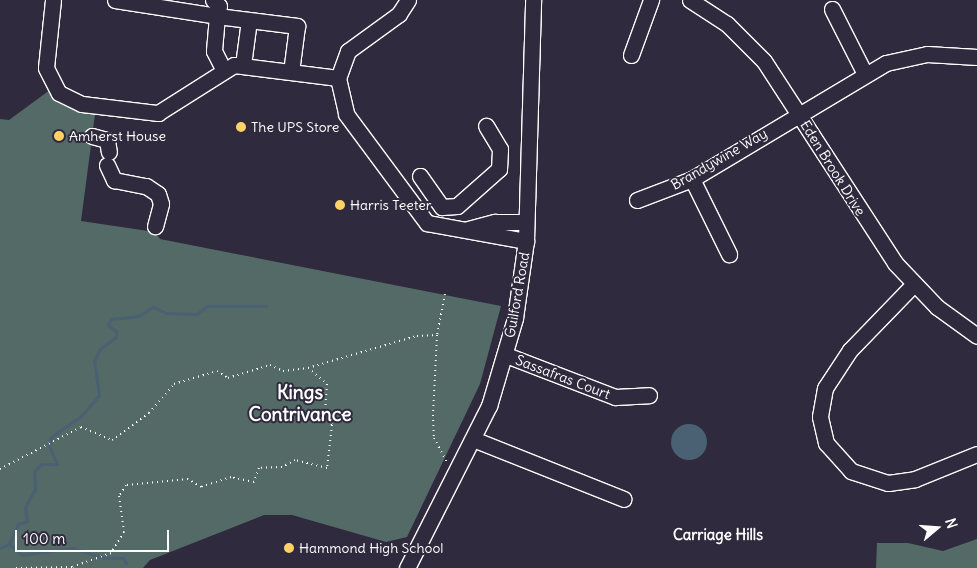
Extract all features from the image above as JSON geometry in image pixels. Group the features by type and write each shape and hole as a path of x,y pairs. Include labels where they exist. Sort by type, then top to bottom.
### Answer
{"street":[{"path":"53,0 46,68 54,86 68,99 123,112 158,113 223,69 243,65 338,78"},
{"path":"115,0 297,26 291,72"},
{"path":"213,0 219,6 214,51 223,69"},
{"path":"389,19 396,0"},
{"path":"408,0 389,19 348,52 338,78 346,114 422,218 433,226 468,230 526,241"},
{"name":"Guilford Road","path":"407,568 473,439 506,355 526,241 534,0"},
{"path":"631,54 651,0"},
{"name":"Eden Brook Drive","path":"690,0 745,38 800,113 876,238 913,286 977,336"},
{"path":"832,9 865,74"},
{"path":"243,65 249,20"},
{"name":"Brandywine Way","path":"636,200 692,178 865,74 907,57 977,57"},
{"path":"420,176 442,207 457,206 498,169 500,149 486,126"},
{"path":"92,136 108,140 108,158 114,180 146,186 158,194 161,204 155,226"},
{"path":"692,178 729,254"},
{"path":"468,230 495,222 526,222"},
{"path":"913,286 850,350 825,388 820,417 826,444 851,471 888,483 914,479 977,454"},
{"name":"Sassafras Court","path":"506,355 615,397 650,395"},
{"path":"473,439 624,499"}],"path":[{"path":"445,294 437,335 434,438 455,475"},
{"path":"0,469 81,427 112,440 149,413 174,384 217,371 228,378 270,365 283,371 308,368 417,336 437,335"},
{"path":"15,568 72,567 111,553 124,532 119,496 126,485 188,479 200,487 231,477 254,482 260,468 282,467 296,460 327,468 332,425 325,410 327,384 308,368"}],"green space":[{"path":"54,87 96,107 81,221 155,232 160,239 501,306 480,384 407,537 386,542 292,515 264,515 150,560 143,568 0,568 0,119 9,120"},
{"path":"977,539 977,568 876,568 877,543 908,543 943,551"}],"water":[{"path":"689,424 702,429 707,442 702,455 689,460 676,455 671,442 676,429"}],"waterway":[{"path":"0,548 9,544 18,524 27,521 25,507 35,489 34,472 41,464 57,464 49,446 51,437 81,416 99,395 94,361 100,349 116,337 116,331 108,325 111,319 138,316 153,307 166,313 197,314 207,306 266,306"},
{"path":"9,544 22,555 73,548 103,558 123,558 126,563"}],"place":[{"name":"The UPS Store","path":"241,127"},
{"name":"Amherst House","path":"59,136"},
{"name":"Harris Teeter","path":"340,205"},
{"name":"Hammond High School","path":"289,548"}],"district":[{"name":"Kings Contrivance","path":"300,404"},
{"name":"Carriage Hills","path":"718,535"}]}
